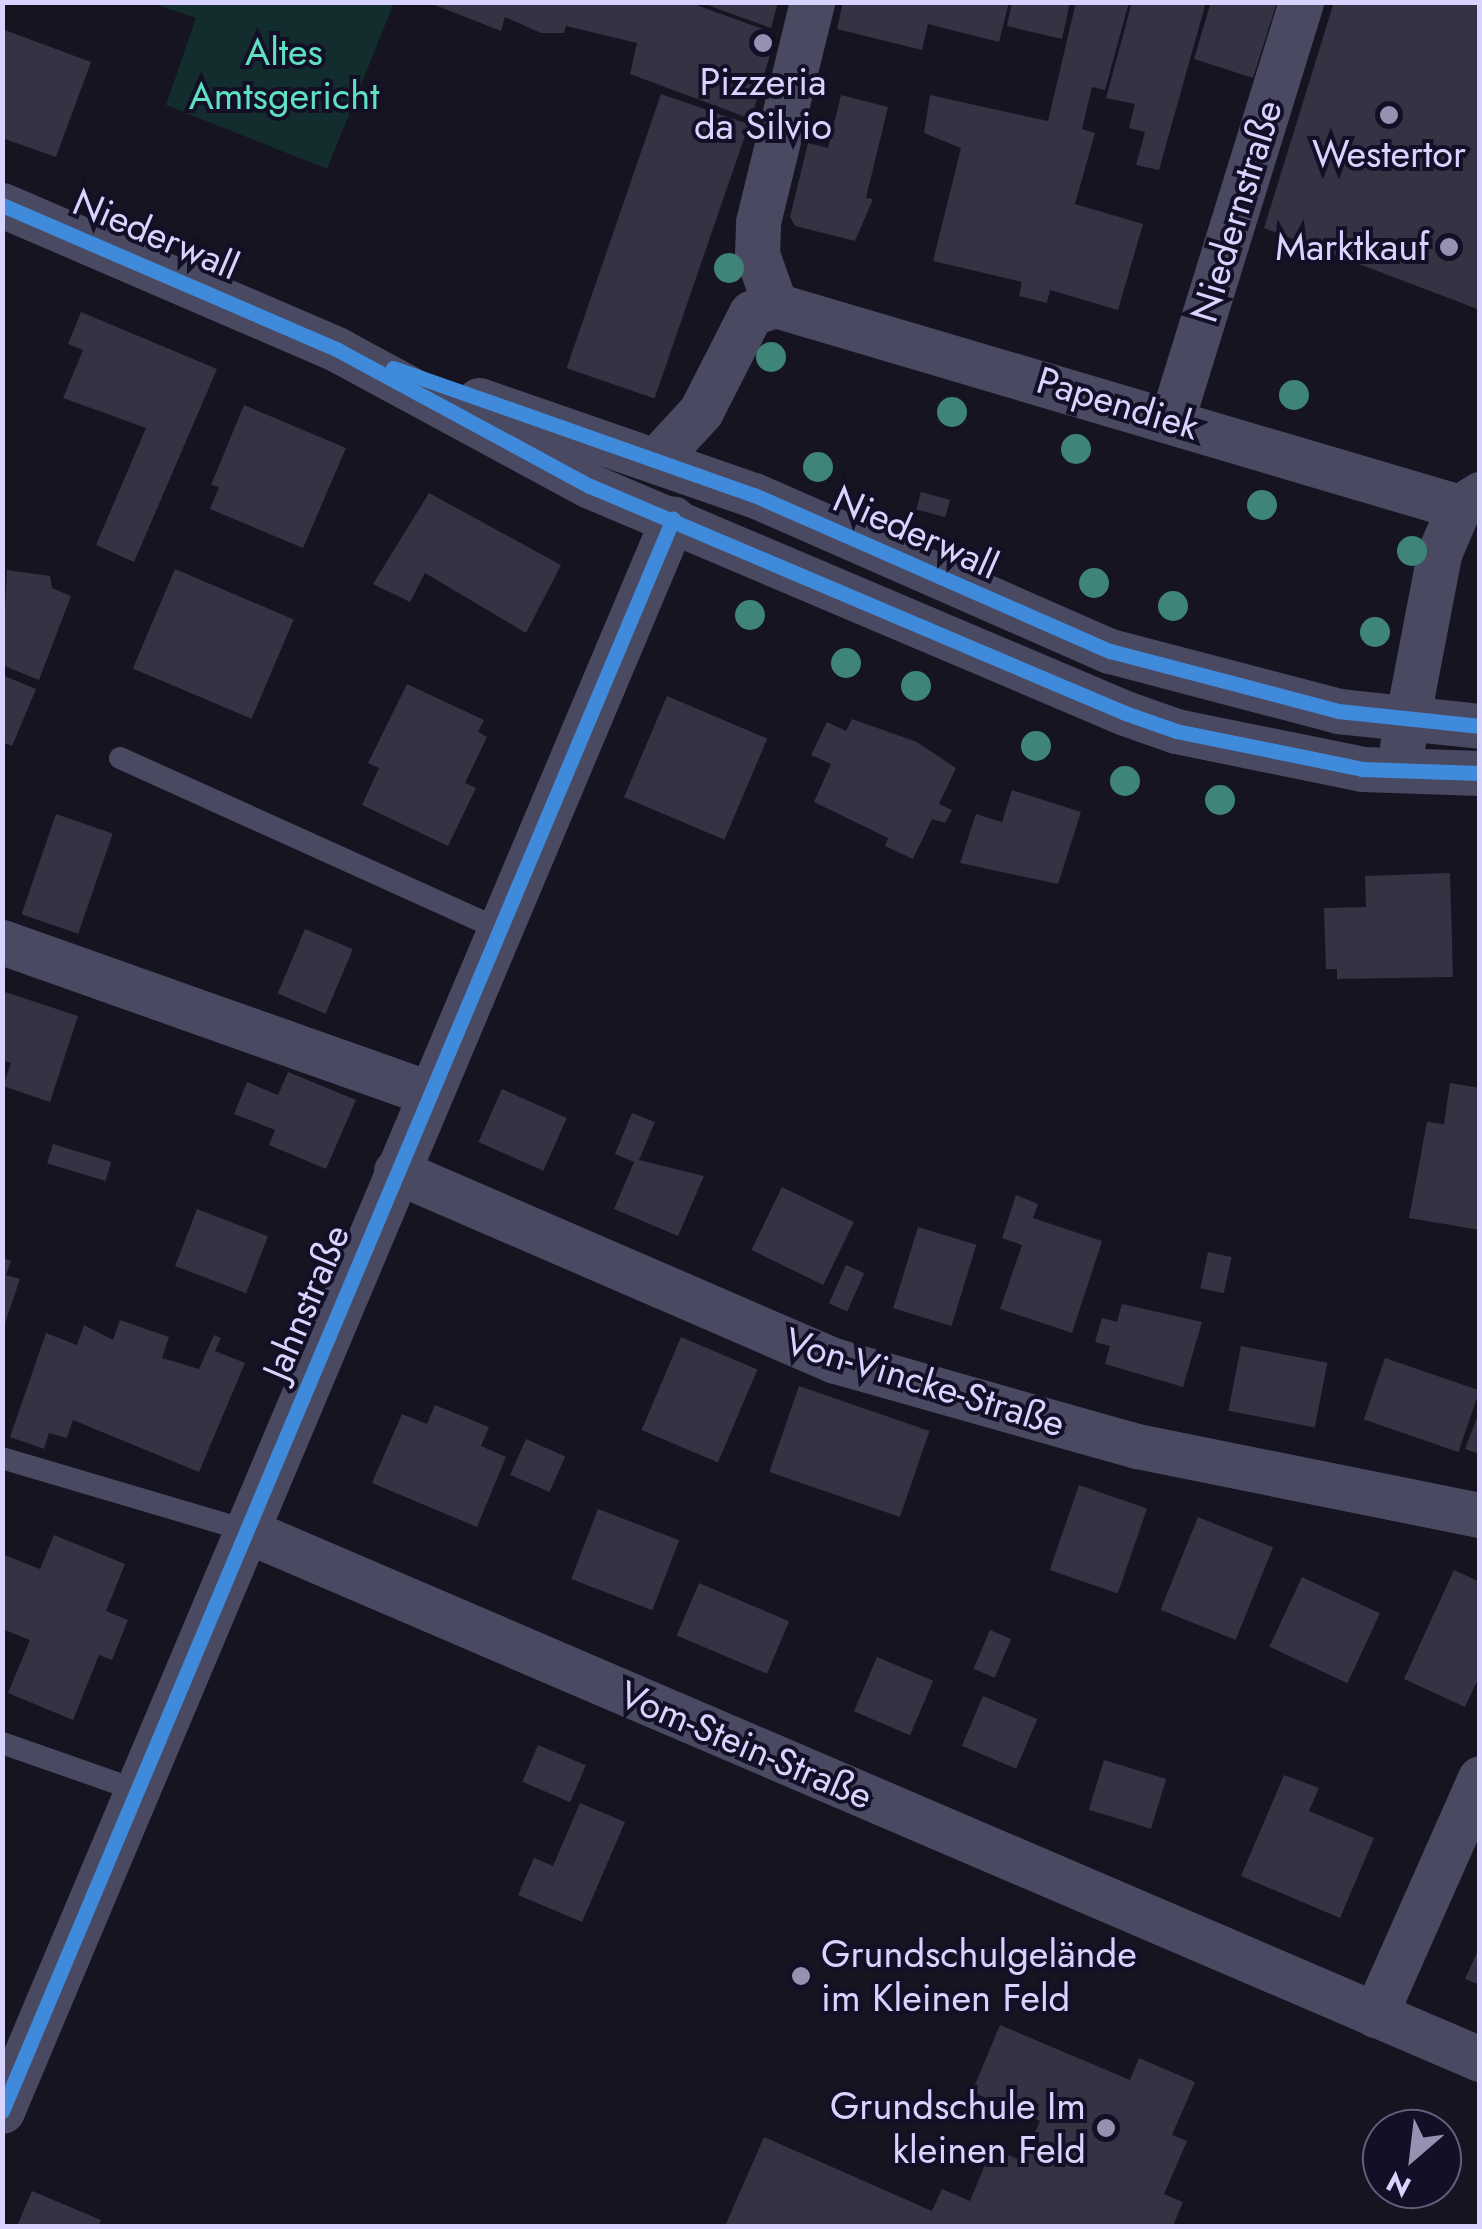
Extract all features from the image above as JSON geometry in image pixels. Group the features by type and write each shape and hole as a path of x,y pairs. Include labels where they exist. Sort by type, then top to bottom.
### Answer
{"street":[{"path":"656,460 700,412 751,313 776,305 757,254 758,222 812,2"},
{"name":"Niedernstraße","path":"1172,419 1302,2"},
{"name":"Niederwall","path":"2,205 338,350 656,460 1110,651 1247,692 1413,722 1480,726"},
{"name":"Papendiek","path":"776,305 1470,500"},
{"name":"Niederwall","path":"338,350 590,486 1176,731 1392,772 1480,773"},
{"path":"1392,772 1413,722 1423,608 1470,500"},
{"name":"Jahnstraße","path":"2,2111 396,1171 494,927 672,519"},
{"path":"2,942 426,1092"},
{"name":"Von-Vincke-Straße","path":"396,1171 836,1361 1137,1446 1480,1514"},
{"name":"Vom-Stein-Straße","path":"245,1530 1480,2059"},
{"path":"1375,2014 1480,1778"}],"lane":[{"path":"120,758 494,927"},
{"name":"Vom-Stein-Straße","path":"2,1458 245,1530"},
{"path":"2,1742 134,1789"}],"green space":[{"name":"Altes Amtsgericht","path":"152,3 394,3 327,169 166,105 196,18"}],"building":[{"path":"427,2 688,2 771,32 769,58 751,119 630,74 637,43 566,26 564,33 541,33 505,17 501,31"},
{"path":"699,2 778,2 771,28"},
{"path":"843,2 1009,2 999,42 928,24 922,50 837,29"},
{"path":"1012,2 1070,2 1062,39 1007,26"},
{"path":"1076,2 1129,2 1105,90 1092,87 1082,129 1095,133 1075,204 1143,224 1118,310 1050,290 1047,303 1019,296 1022,282 933,261 961,148 924,133 930,95 1048,121"},
{"path":"1132,2 1206,2 1159,170 1136,165 1145,132 1129,128 1135,104 1106,98"},
{"path":"1211,2 1277,2 1253,78 1194,59"},
{"name":"Westertor","path":"1334,2 1480,2 1480,310 1264,228"},
{"path":"2,29 91,62 56,157 2,138"},
{"path":"661,94 749,124 655,398 567,368"},
{"path":"841,95 888,107 866,198 873,199 855,241 795,226 790,217 808,143 828,148"},
{"path":"81,312 217,369 134,562 96,545 146,428 63,398 83,350 68,344"},
{"path":"244,405 346,448 303,548 210,509 219,487 211,485"},
{"path":"921,492 950,500 945,517 916,509"},
{"path":"429,493 561,565 526,633 425,573 410,602 373,584"},
{"path":"175,569 294,619 252,719 133,668"},
{"path":"7,570 50,576 52,588 71,596 39,680 2,665"},
{"path":"2,675 36,689 12,746 2,742"},
{"path":"407,684 484,720 478,732 487,737 465,783 476,788 448,846 362,805 379,768 368,763"},
{"path":"667,696 767,739 724,840 624,797"},
{"path":"852,719 917,742 956,768 939,804 952,810 945,823 932,819 913,859 885,846 888,838 814,802 831,764 811,755 827,722 846,731"},
{"path":"1012,790 1081,812 1058,884 960,863 976,814 1002,822"},
{"path":"56,814 113,834 78,934 21,914"},
{"path":"1450,873 1453,977 1337,979 1337,969 1326,969 1324,908 1366,907 1365,876"},
{"path":"305,929 353,949 326,1014 278,993"},
{"path":"2,991 78,1016 50,1102 3,1086 11,1063 2,1060"},
{"path":"288,1072 356,1100 326,1169 269,1145 275,1130 234,1114 247,1082 278,1095"},
{"path":"1450,1083 1480,1088 1480,1230 1409,1218 1427,1122 1444,1124"},
{"path":"502,1089 567,1118 543,1171 478,1142"},
{"path":"632,1113 655,1122 639,1160 704,1176 678,1236 614,1209 634,1162 615,1154"},
{"path":"53,1144 111,1162 105,1181 47,1163"},
{"path":"782,1187 854,1222 823,1285 751,1250"},
{"path":"1016,1195 1038,1204 1033,1218 1102,1241 1072,1333 1000,1309 1022,1245 1002,1238"},
{"path":"197,1209 268,1236 246,1293 175,1266"},
{"path":"918,1227 976,1245 951,1326 893,1308"},
{"path":"1208,1252 1231,1257 1224,1293 1200,1288"},
{"path":"2,1258 11,1261 6,1275 20,1279 3,1329"},
{"path":"846,1265 864,1273 847,1312 829,1303"},
{"path":"1122,1304 1202,1322 1183,1387 1105,1364 1110,1346 1095,1342 1102,1318 1117,1322"},
{"path":"120,1320 169,1337 162,1358 199,1369 214,1335 221,1338 215,1351 245,1363 199,1472 73,1420 67,1438 49,1433 44,1449 10,1437 46,1333 77,1345 84,1325 113,1340"},
{"path":"681,1337 757,1369 718,1462 642,1430"},
{"path":"1241,1346 1327,1363 1315,1428 1228,1411"},
{"path":"1385,1358 1480,1391 1458,1452 1364,1419"},
{"path":"799,1386 929,1431 900,1517 769,1472"},
{"path":"435,1405 489,1427 481,1446 506,1457 477,1527 372,1483 402,1414 427,1424"},
{"path":"1480,1412 1480,1454 1465,1449"},
{"path":"526,1439 565,1456 549,1492 510,1475"},
{"path":"1079,1485 1147,1508 1118,1594 1050,1570"},
{"path":"598,1509 679,1540 652,1610 571,1579"},
{"path":"1198,1517 1273,1547 1236,1640 1161,1610"},
{"path":"54,1535 125,1564 106,1611 128,1620 112,1660 99,1655 73,1720 8,1693 30,1640 2,1629 2,1554 40,1569"},
{"path":"1454,1570 1480,1582 1480,1675 1465,1707 1404,1679"},
{"path":"1302,1577 1380,1613 1347,1683 1269,1647"},
{"path":"699,1583 789,1621 767,1674 677,1635"},
{"path":"990,1630 1011,1639 995,1678 974,1669"},
{"path":"877,1657 933,1681 910,1735 854,1711"},
{"path":"983,1696 1037,1719 1016,1769 962,1746"},
{"path":"538,1745 586,1765 570,1802 522,1782"},
{"path":"1104,1760 1166,1779 1151,1829 1089,1810"},
{"path":"1284,1775 1319,1788 1309,1811 1374,1838 1340,1918 1241,1876"},
{"path":"580,1803 625,1822 582,1922 518,1895 534,1858 553,1866"},
{"path":"1480,1946 1480,1985 1465,1979"},
{"name":"Grundschule Im kleinen Feld","path":"1000,2025 1130,2080 1139,2058 1195,2082 1172,2135 1187,2141 1164,2194 1183,2202 1173,2226 725,2226 764,2137 932,2211 942,2189 970,2201 992,2148 1022,2161 1040,2121 972,2092"},
{"path":"32,2191 101,2220 99,2226 17,2226"}],"cycle path":[{"path":"2,205 338,350 590,486 1125,713 1176,731 1362,769 1480,773"},
{"path":"393,368 754,495 1110,651 1338,711 1480,726"},
{"path":"2,2111 673,519"}],"place":[{"name":"Pizzeria da Silvio","path":"763,43"},
{"name":"Westertor","path":"1389,115"},
{"name":"Marktkauf","path":"1449,247"},
{"name":"Grundschulgelände im Kleinen Feld","path":"801,1976"},
{"name":"Grundschule Im kleinen Feld","path":"1106,2128"}]}
